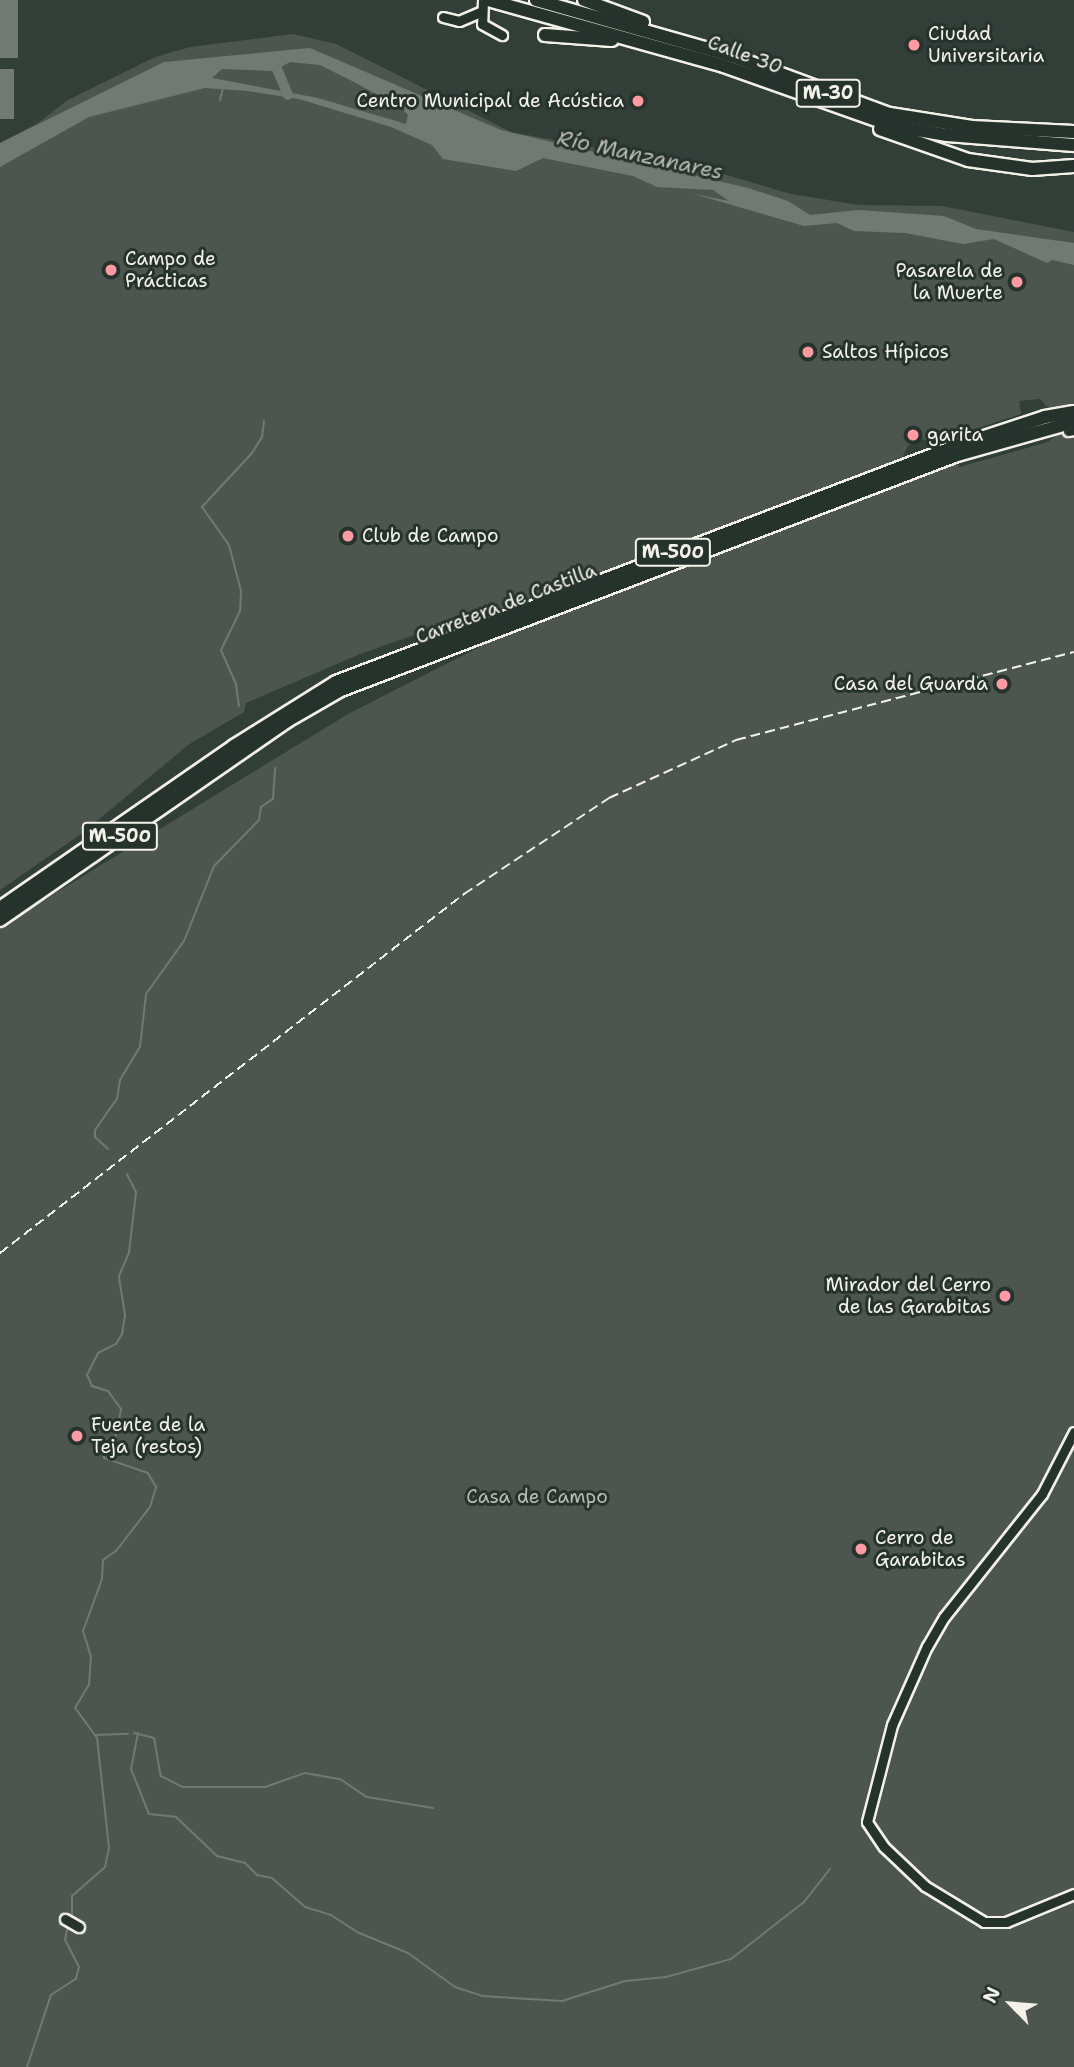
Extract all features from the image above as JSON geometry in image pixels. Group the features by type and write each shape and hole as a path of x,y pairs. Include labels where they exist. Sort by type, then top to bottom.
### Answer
{"highway":[{"name":"Calle 30","path":"485,0 724,66 859,116 947,135 1074,145"},
{"name":"Calle 30","path":"536,0 677,39 890,114 983,127 1074,132"},
{"path":"584,0 677,39"},
{"path":"545,35 644,43"},
{"path":"859,116 885,131 968,160 1032,169 1074,166"},
{"path":"983,127 1074,125"},
{"name":"Carretera de Castilla","path":"0,908 348,677 481,624 954,447 1074,412"},
{"name":"Carretera de Castilla","path":"284,718 341,690 484,633 957,455 1072,428"},
{"name":"Carretera de Castilla","path":"0,920 237,749"}],"street":[{"path":"443,17 469,20 480,12 485,0"},
{"path":"480,12 485,27 502,35"},
{"path":"1074,1432 1048,1485 944,1617 909,1682 881,1759 867,1822 884,1847 925,1886 984,1922 1006,1922 1074,1894"},
{"path":"65,1919 79,1927"}],"green space":[{"name":"Club de Campo","path":"293,34 336,44 511,132 703,168 791,194 859,205 942,206 1074,232 1074,405 1048,408 1040,399 1019,401 1021,414 931,443 923,439 908,446 902,458 491,615 469,616 360,654 246,703 244,712 188,745 81,834 0,890 0,143 38,123 68,100 155,57 190,47"},
{"name":"Casa de Campo","path":"1057,434 1074,434 1074,2067 0,2067 0,927 348,714 495,639 958,462 959,467 1048,442"}],"shaded area":[{"path":"0,0 18,0 18,58 0,58"},
{"path":"310,48 501,130 748,188 788,201 810,215 858,210 944,216 976,229 1074,243 1074,265 1052,260 1047,263 994,239 963,244 905,233 854,231 837,223 804,226 694,194 729,201 713,190 657,187 633,176 543,158 516,171 443,159 432,145 391,127 299,99 248,91 205,88 89,117 0,167 0,143 164,62","holes":["290,62 320,65 400,107 408,115 406,124 318,98 212,78 222,69 274,71"]},
{"path":"0,69 14,69 14,119 0,119"}],"waterway":[{"name":"Río Manzanares","path":"272,57 288,95"},
{"path":"220,100 223,88"},
{"path":"239,706 236,684 221,650 240,611 241,591 229,545 202,507 252,453 262,437 264,421"},
{"path":"108,1149 95,1137 95,1130 117,1099 120,1080 140,1047 146,994 184,941 214,866 259,820 261,807 273,799 275,768"},
{"path":"72,1917 72,1896 105,1867 109,1848 97,1738 75,1708 89,1685 91,1657 83,1631 102,1579 103,1560 116,1551 150,1507 156,1487 148,1473 104,1458 103,1450 114,1443 121,1409 108,1391 92,1386 87,1375 98,1353 116,1344 122,1334 125,1315 119,1276 129,1252 136,1192 127,1174"},
{"path":"134,1733 154,1738 161,1776 183,1787 265,1787 305,1773 340,1779 367,1797 433,1808"},
{"path":"138,1733 131,1769 149,1814 176,1817 217,1856 245,1863 257,1875 272,1878 305,1907 331,1915 357,1932 408,1953 455,1987 482,1996 562,2001 625,1981 666,1977 731,1959 804,1902 830,1869"},
{"path":"95,1735 128,1734"},
{"path":"27,2067 51,1995 76,1979 79,1967 65,1940 68,1925"}],"railway":[{"path":"0,1253 464,894 609,798 736,740 1074,652"}],"place":[{"name":"Ciudad Universitaria","path":"914,45"},
{"name":"Centro Municipal de Acústica","path":"638,101"},
{"name":"Campo de Prácticas","path":"111,270"},
{"name":"Pasarela de la Muerte","path":"1017,282"},
{"name":"Saltos Hípicos","path":"808,352"},
{"name":"garita","path":"913,435"},
{"name":"Club de Campo","path":"348,536"},
{"name":"Casa del Guarda","path":"1002,684"},
{"name":"Mirador del Cerro de las Garabitas","path":"1005,1296"},
{"name":"Fuente de la Teja (restos)","path":"77,1436"},
{"name":"Cerro de Garabitas","path":"861,1549"}]}
